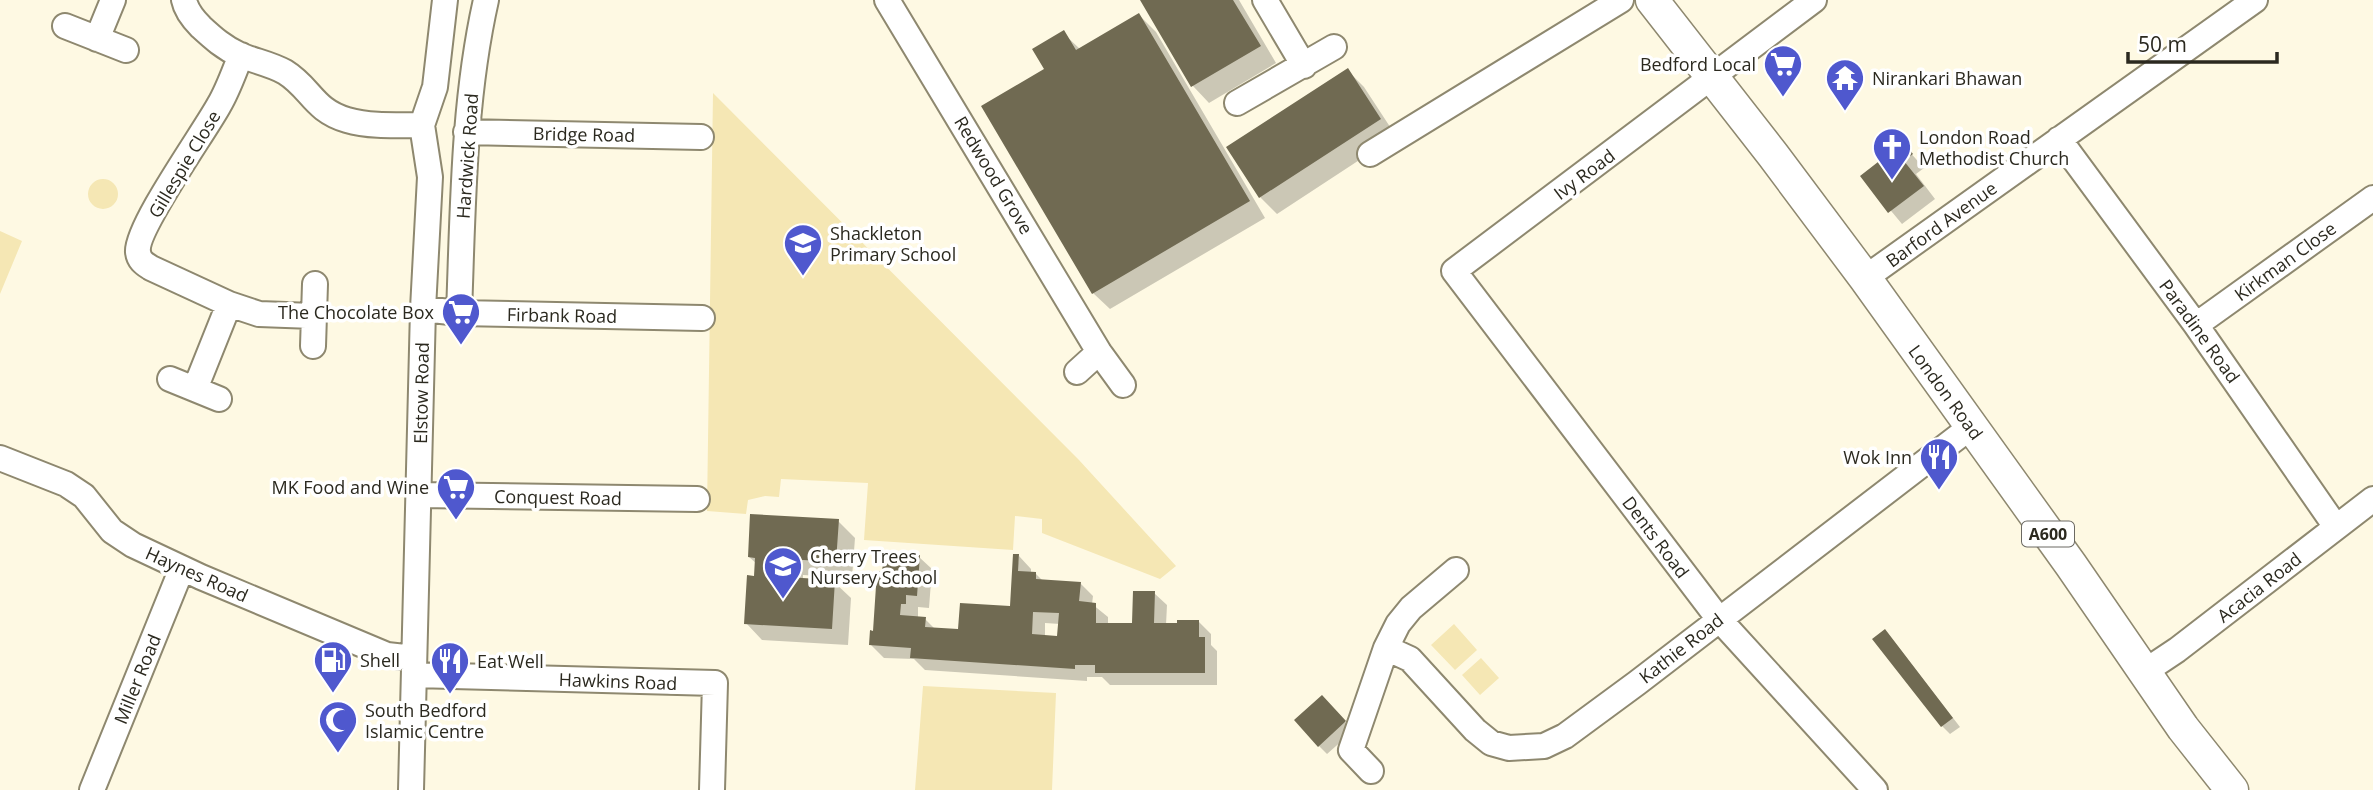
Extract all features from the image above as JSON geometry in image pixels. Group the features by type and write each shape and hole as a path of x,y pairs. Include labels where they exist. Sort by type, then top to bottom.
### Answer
{"main road":[{"name":"London Road","path":"1652,0 1865,278 2183,728 2231,790"}],"street":[{"path":"97,39 113,0"},
{"path":"184,0 194,20 217,43 240,55 284,71 329,113 348,121 422,125"},
{"name":"Elstow Road","path":"411,790 423,309 430,177 422,125 436,79 445,0"},
{"name":"Hardwick Road","path":"459,313 466,132 477,37 486,0"},
{"name":"Redwood Grove","path":"887,0 1122,386"},
{"path":"1265,0 1304,66"},
{"path":"1370,154 1620,0"},
{"name":"Ivy Road","path":"1454,271 1814,0"},
{"name":"Barford Avenue","path":"1865,278 2255,0"},
{"path":"65,26 126,50"},
{"path":"1237,103 1334,47"},
{"name":"Gillespie Close","path":"240,55 220,104 168,186 141,238 138,251 142,262 151,268 229,304 259,314 313,316"},
{"name":"Bridge Road","path":"466,132 701,137"},
{"name":"Paradine Road","path":"2059,139 2196,325 2336,527"},
{"name":"Kirkman Close","path":"2196,325 2373,198"},
{"name":"Dents Road","path":"1454,271 1718,618 1875,790"},
{"path":"313,346 316,284"},
{"path":"195,389 229,304"},
{"name":"Firbank Road","path":"423,309 459,313 702,318"},
{"path":"1077,372 1099,352"},
{"path":"170,379 219,399"},
{"name":"Kathie Road","path":"1387,648 1410,659 1475,730 1491,743 1509,748 1530,749 1544,746 1564,736 1972,426"},
{"name":"Haynes Road","path":"0,458 66,484 84,496 112,531 132,545 414,667"},
{"name":"Conquest Road","path":"419,495 696,499"},
{"name":"Acacia Road","path":"2144,672 2373,499"},
{"name":"Miller Road","path":"92,790 182,568"},
{"path":"1371,771 1351,750 1387,648 1398,624 1411,608 1456,570"},
{"name":"Hawkins Road","path":"414,667 715,683 712,790"}],"shaded area":[{"path":"713,93 1079,460 1176,566 1160,579 1042,533 1042,519 1015,516 1013,550 864,540 868,483 781,479 779,497 765,496 748,500 746,514 707,511"},
{"path":"103,179 114,183 118,194 114,205 103,209 92,205 88,194 92,183"},
{"path":"0,231 22,241 0,294"},
{"path":"1454,624 1477,650 1455,670 1431,645"},
{"path":"1481,658 1499,678 1480,695 1462,675"},
{"path":"923,686 1056,693 1052,790 915,790"}],"building":[{"path":"1140,0 1233,0 1261,46 1191,87"},
{"path":"1139,13 1250,201 1092,294 981,106 1044,69 1032,49 1064,30 1076,50"},
{"path":"1348,68 1381,119 1259,198 1226,147"},
{"name":"London Road Methodist Church","path":"1907,146 1913,154 1904,161 1924,186 1888,213 1860,176 1896,148 1899,152"},
{"path":"750,514 839,519 836,562 787,559 786,577 835,580 832,629 744,624 747,575 754,576 755,558 748,557"},
{"path":"884,553 920,555 917,596 906,595 906,604 901,604 900,615 926,617 925,627 958,629 960,603 1010,606 1013,554 1019,554 1018,571 1036,572 1036,579 1081,582 1079,601 1096,603 1096,623 1132,623 1133,591 1155,591 1154,623 1199,620 1199,637 1205,637 1205,673 1095,673 1095,665 1075,665 1075,669 910,658 911,648 869,645 870,630 873,631 877,571 882,572","holes":["1033,612 1059,613 1057,636 1032,634"]},
{"path":"1885,629 1953,718 1941,727 1872,639"},
{"path":"1322,695 1346,721 1318,747 1294,720"}],"place":[{"name":"Bedford Local","path":"1783,98"},
{"name":"Nirankari Bhawan","path":"1845,112"},
{"name":"London Road Methodist Church","path":"1892,181"},
{"name":"Shackleton Primary School","path":"803,277"},
{"name":"The Chocolate Box","path":"461,346"},
{"name":"Wok Inn","path":"1939,491"},
{"name":"MK Food and Wine","path":"456,521"},
{"name":"Cherry Trees Nursery School","path":"783,600"},
{"name":"Shell","path":"333,694"},
{"name":"Eat Well","path":"450,695"},
{"name":"South Bedford Islamic Centre","path":"338,754"}]}
